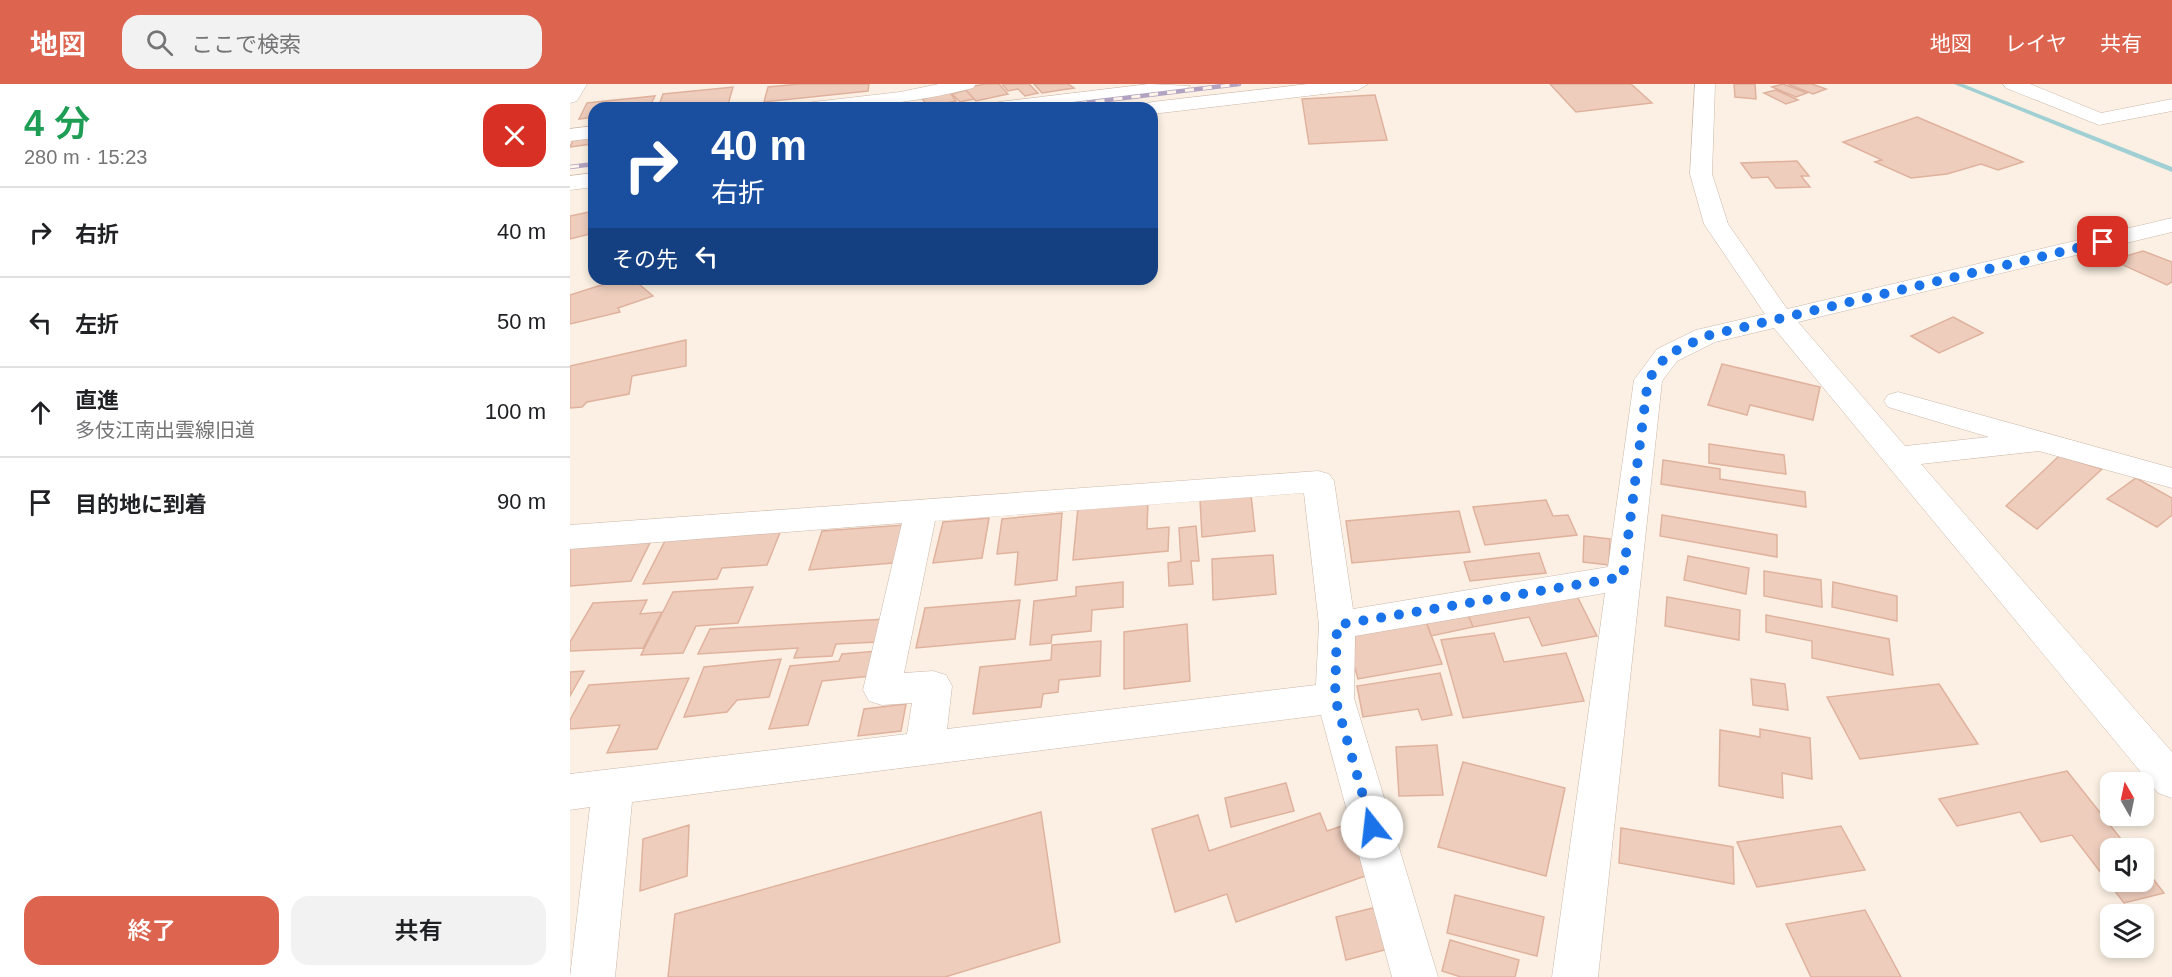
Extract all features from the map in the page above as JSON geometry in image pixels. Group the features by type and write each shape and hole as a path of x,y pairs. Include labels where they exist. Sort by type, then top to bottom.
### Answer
{"street":[{"path":"570,97 577,84"},
{"path":"859,102 966,84"},
{"path":"1048,102 1196,84"},
{"path":"1158,107 1358,84"},
{"path":"1706,84 1701,174 1716,224 1781,319 1900,456 2172,781"},
{"path":"2013,84 2099,119 2172,105"},
{"path":"570,135 588,133"},
{"path":"570,183 588,181"},
{"path":"1575,977 1648,380 1667,355 1706,336 2172,225"},
{"path":"1898,401 2172,478"},
{"path":"1900,456 2040,441"},
{"path":"570,537 1318,481 1337,625 1335,698 1415,977"},
{"path":"921,512 882,690 933,686 925,748"},
{"path":"1337,625 1623,577"},
{"path":"570,792 1335,698"},
{"path":"592,977 613,786"}],"building":[{"path":"799,84 869,84 868,91 764,102 768,87"},
{"path":"999,84 1008,94 976,101 964,88"},
{"path":"1002,84 1029,84 1038,93 1025,96 1018,89 1008,91"},
{"path":"1034,84 1068,84 1074,88 1042,93"},
{"path":"1550,84 1631,84 1652,103 1576,112"},
{"path":"1734,84 1755,84 1756,99 1735,97"},
{"path":"1783,84 1807,93 1796,97 1772,87"},
{"path":"1788,84 1812,84 1826,89 1813,94"},
{"path":"733,87 729,102 660,102 663,94"},
{"path":"966,90 974,99 960,102 952,94"},
{"path":"1776,90 1798,100 1786,104 1764,93"},
{"path":"949,91 956,101 924,102 921,97"},
{"path":"1375,95 1387,140 1309,144 1302,99"},
{"path":"655,96 652,102 597,102"},
{"path":"587,103 588,118 579,119"},
{"path":"1917,117 2023,162 1998,170 1981,164 1947,174 1911,178 1875,162 1882,160 1843,142"},
{"path":"588,136 588,145 570,147 575,137"},
{"path":"1797,161 1809,176 1801,176 1810,187 1776,188 1768,177 1752,178 1741,163"},
{"path":"588,212 588,234 570,239 570,216"},
{"path":"2143,251 2172,262 2172,282 2167,285 2112,260"},
{"path":"601,285 640,285 653,296 618,308 620,312 570,324 570,295"},
{"path":"1953,317 1983,333 1939,353 1911,336"},
{"path":"686,340 686,366 632,376 629,394 587,402 582,407 570,408 570,366"},
{"path":"1722,364 1820,387 1813,420 1750,405 1747,415 1708,405"},
{"path":"1709,444 1784,455 1786,474 1709,463"},
{"path":"2059,456 2102,469 2037,529 2006,506"},
{"path":"1663,460 1720,469 1720,479 1805,492 1806,507 1661,484"},
{"path":"2136,478 2172,498 2172,515 2157,527 2107,499"},
{"path":"1251,495 1255,531 1202,537 1200,500"},
{"path":"1546,500 1553,516 1568,515 1577,535 1485,545 1473,507"},
{"path":"1148,501 1147,529 1169,527 1168,551 1073,560 1078,507"},
{"path":"1459,511 1470,552 1352,563 1346,521"},
{"path":"1062,513 1057,580 1015,585 1018,552 997,554 1002,519"},
{"path":"1662,515 1777,535 1777,557 1660,536"},
{"path":"989,518 982,558 933,563 943,522"},
{"path":"904,525 893,563 809,570 822,531"},
{"path":"1196,526 1199,561 1191,561 1193,584 1169,586 1168,563 1181,561 1179,528"},
{"path":"781,530 767,565 722,568 717,579 643,584 667,537"},
{"path":"1584,536 1610,539 1609,565 1583,562"},
{"path":"652,539 631,581 570,586 570,549 572,545"},
{"path":"1539,553 1546,573 1470,581 1464,562"},
{"path":"1273,555 1276,594 1213,600 1212,559"},
{"path":"1688,556 1749,568 1746,594 1684,580"},
{"path":"1764,571 1821,580 1822,607 1764,596"},
{"path":"1123,582 1123,607 1092,610 1091,631 1052,635 1051,643 1030,645 1034,601 1076,596 1076,587"},
{"path":"1833,582 1897,596 1897,621 1832,607"},
{"path":"753,587 738,623 696,626 683,653 641,655 673,592"},
{"path":"1574,590 1597,636 1542,646 1529,617 1473,627 1466,610"},
{"path":"1667,597 1740,610 1739,640 1665,626"},
{"path":"647,600 640,614 662,612 643,648 570,651 570,642 593,603"},
{"path":"1020,600 1015,639 916,648 925,608"},
{"path":"1466,610 1473,627 1431,636 1424,616"},
{"path":"1766,615 1889,639 1893,675 1812,658 1812,641 1766,632"},
{"path":"1424,616 1442,664 1358,679 1344,631"},
{"path":"885,619 878,642 836,644 832,656 794,658 798,648 698,654 710,629"},
{"path":"1187,624 1190,681 1124,689 1124,632"},
{"path":"1494,633 1504,662 1566,653 1584,701 1463,718 1441,640"},
{"path":"1101,641 1100,676 1059,680 1058,692 1043,694 1041,707 973,714 980,667 1051,660 1052,645"},
{"path":"878,651 871,676 822,681 808,725 769,729 790,666 839,661 842,654"},
{"path":"781,659 769,697 737,700 727,712 684,717 704,667"},
{"path":"584,671 570,696 570,672"},
{"path":"1440,673 1452,715 1422,720 1418,709 1363,717 1357,686"},
{"path":"689,678 657,749 607,753 620,725 570,729 570,720 589,685"},
{"path":"1751,679 1785,684 1788,710 1753,705"},
{"path":"1939,684 1978,744 1860,759 1827,697"},
{"path":"906,704 901,731 858,736 864,709"},
{"path":"1760,729 1810,738 1812,779 1782,773 1783,798 1719,786 1720,730 1760,737"},
{"path":"1437,745 1443,795 1399,796 1396,747"},
{"path":"1463,762 1565,788 1546,876 1438,847"},
{"path":"2067,771 2100,813 2100,826 2111,826 2120,838 2100,838 2100,872 2072,835 2041,842 2020,812 1957,826 1939,799"},
{"path":"1286,783 1294,811 1231,827 1225,798"},
{"path":"1041,812 1060,942 945,977 668,977 675,914"},
{"path":"1320,813 1327,831 1357,821 1379,871 1236,922 1227,894 1175,912 1152,829 1198,815 1209,851"},
{"path":"689,825 687,876 640,891 643,839"},
{"path":"1841,826 1865,870 1757,887 1737,842"},
{"path":"1621,828 1733,847 1734,884 1619,863"},
{"path":"2154,880 2164,893 2124,903 2116,892 2154,892"},
{"path":"1455,895 1544,917 1537,956 1447,933"},
{"path":"1381,906 1392,948 1346,960 1336,917"},
{"path":"1865,910 1901,977 1811,977 1786,924"},
{"path":"1450,940 1519,960 1515,977 1461,977 1442,971"}],"waterway":[{"path":"1957,84 2172,170"}],"railway":[{"path":"1091,102 1239,84"},
{"path":"570,167 588,165"}],"route":[{"path":"1372,827 1335,698 1337,625 1623,577 1648,380 1667,355 1706,336 2103,242"}]}
